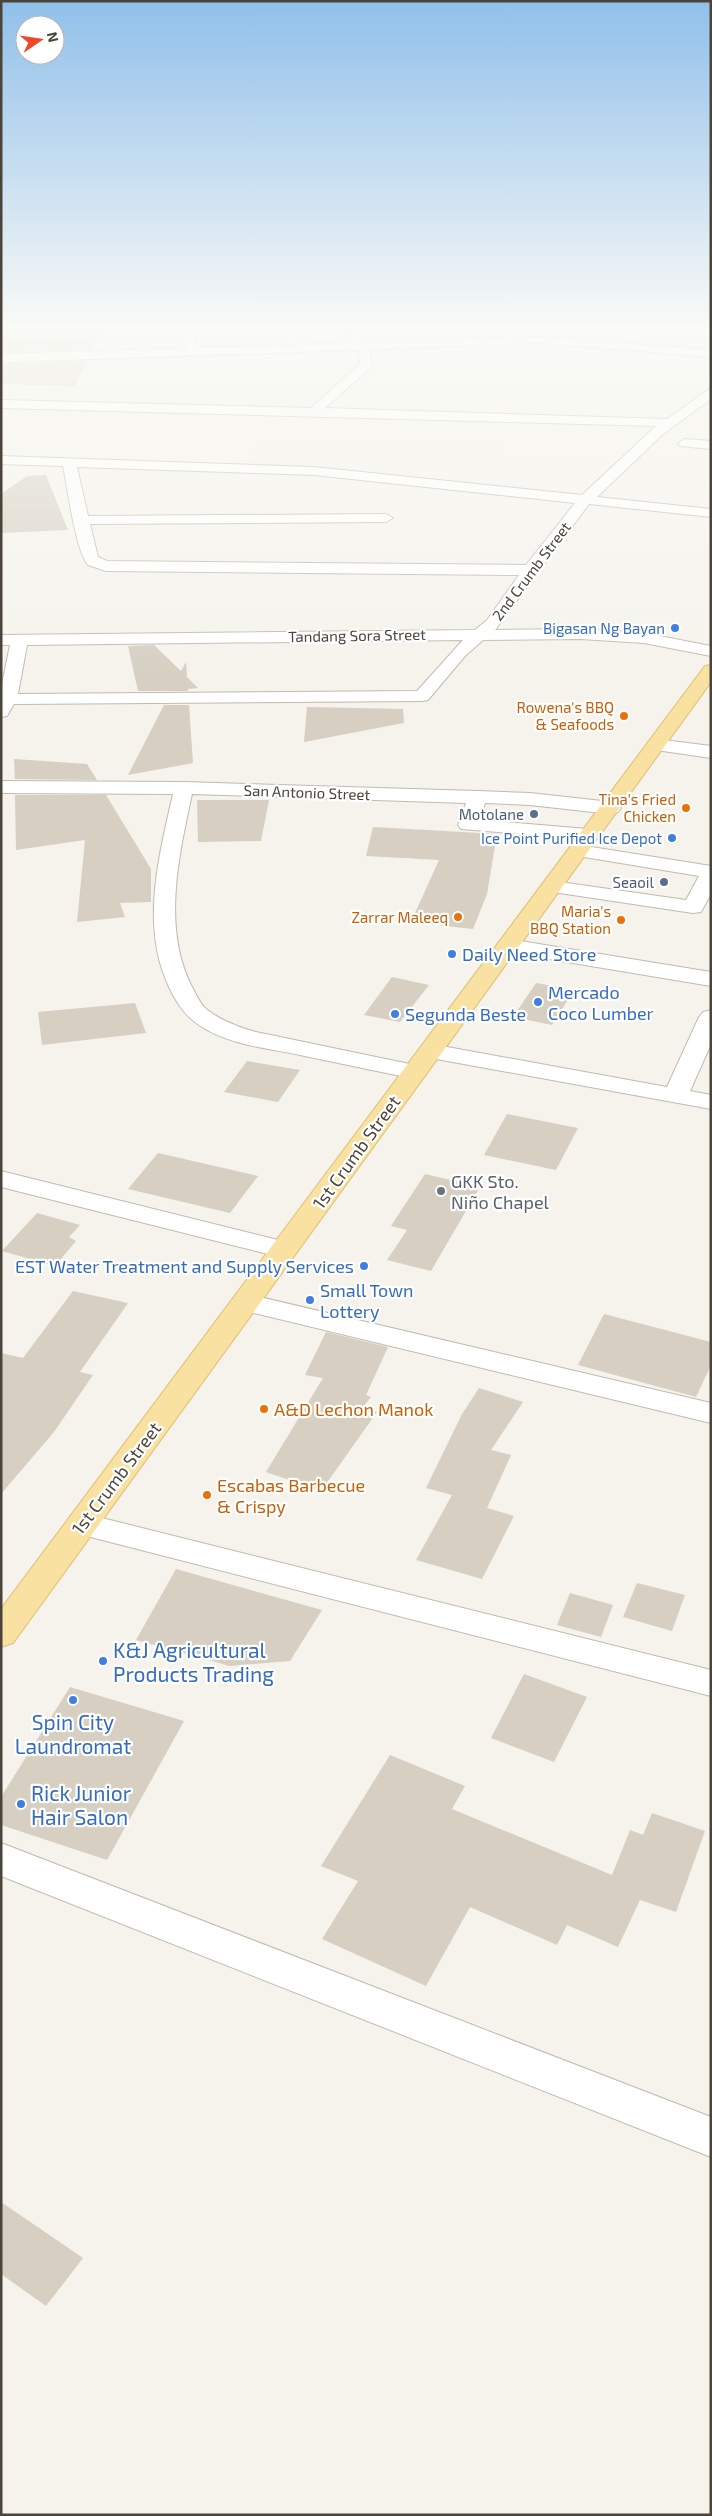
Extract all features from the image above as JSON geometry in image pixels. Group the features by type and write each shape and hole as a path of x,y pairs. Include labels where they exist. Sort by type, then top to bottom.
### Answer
{"main road":[{"name":"1st Crumb Street","path":"4,1624 82,1524 247,1303 711,670"}],"street":[{"name":"2nd Crumb Street","path":"4,706 422,696 459,652 481,634 505,607 530,570 585,500 645,444"},
{"path":"1,460 314,471 711,513"},
{"path":"69,462 80,520 93,562 115,568 530,570"},
{"path":"80,520 386,518"},
{"name":"Tandang Sora Street","path":"1,640 481,634 608,635 644,638 711,651"},
{"path":"4,706 20,639"},
{"path":"656,745 711,752"},
{"name":"San Antonio Street","path":"1,787 184,788 478,797 530,799 611,808"},
{"path":"184,788 168,859 164,892 170,962 180,988 195,1012 222,1028 258,1039 415,1072"},
{"path":"478,797 468,825 586,842 711,873 693,907 553,887"},
{"path":"508,946 711,979"},
{"path":"675,1096 711,1017"},
{"path":"430,1051 711,1102"},
{"path":"1,1179 284,1250"},
{"path":"247,1303 711,1413"},
{"path":"82,1524 711,1683"},
{"path":"1,1859 711,2138"}],"building":[{"path":"46,475 68,530 1,533 1,494 27,476"},
{"path":"154,645 181,671 186,662 187,677 198,688 188,689 188,691 138,691 128,646"},
{"path":"164,705 189,705 193,763 128,775"},
{"path":"307,707 403,709 404,723 304,742"},
{"path":"14,759 87,764 97,780 15,779"},
{"path":"15,795 106,795 151,869 151,902 120,903 125,917 77,922 85,840 16,850"},
{"path":"197,800 269,800 261,841 198,842"},
{"path":"373,827 497,834 487,894 473,929 411,922 439,860 366,856"},
{"path":"392,977 429,985 400,1022 364,1015"},
{"path":"536,983 574,990 552,1025 513,1017"},
{"path":"135,1003 146,1033 42,1045 38,1012"},
{"path":"247,1061 300,1070 278,1102 224,1092"},
{"path":"507,1114 578,1128 556,1170 484,1155"},
{"path":"158,1153 258,1176 230,1213 128,1189"},
{"path":"425,1174 480,1187 431,1271 387,1260 407,1230 391,1226"},
{"path":"37,1213 80,1225 69,1237 76,1241 55,1266 2,1251"},
{"path":"73,1291 128,1303 80,1372 93,1375 54,1432 1,1494 1,1353 23,1358"},
{"path":"604,1314 711,1342 711,1365 696,1397 578,1365"},
{"path":"326,1332 388,1347 366,1395 371,1397 363,1407 377,1412 321,1491 266,1472 323,1378 305,1375"},
{"path":"479,1388 523,1402 491,1450 511,1455 487,1508 514,1516 482,1579 416,1560 452,1495 426,1488 462,1414"},
{"path":"176,1569 322,1610 290,1661 230,1666 136,1640"},
{"path":"637,1583 685,1595 672,1631 623,1617"},
{"path":"570,1593 613,1605 601,1637 557,1625"},
{"path":"524,1674 587,1697 554,1762 491,1738"},
{"path":"70,1687 184,1721 107,1860 1,1825 1,1797"},
{"path":"390,1755 465,1786 452,1809 612,1875 630,1830 643,1835 652,1813 705,1831 676,1912 640,1900 618,1947 567,1925 557,1945 470,1907 426,1986 322,1939 358,1881 321,1866"},
{"path":"1,2202 83,2258 46,2306 1,2274"}],"place":[{"name":"Bigasan Ng Bayan","path":"675,628"},
{"name":"Rowena's BBQ & Seafoods","path":"624,716"},
{"name":"Tina's Fried Chicken","path":"686,808"},
{"name":"Motolane","path":"534,814"},
{"name":"Ice Point Purified Ice Depot","path":"672,838"},
{"name":"Seaoil","path":"664,882"},
{"name":"Zarrar Maleeq","path":"458,917"},
{"name":"Maria's BBQ Station","path":"621,920"},
{"name":"Daily Need Store","path":"452,954"},
{"name":"Mercado Coco Lumber","path":"538,1002"},
{"name":"Segunda Beste","path":"395,1014"},
{"name":"GKK Sto. Niño Chapel","path":"441,1191"},
{"name":"EST Water Treatment and Supply Services","path":"364,1266"},
{"name":"Small Town Lottery","path":"310,1300"},
{"name":"A&D Lechon Manok","path":"264,1409"},
{"name":"Escabas Barbecue & Crispy","path":"207,1495"},
{"name":"K&J Agricultural Products Trading","path":"103,1661"},
{"name":"Spin City Laundromat","path":"73,1700"},
{"name":"Rick Junior Hair Salon","path":"21,1804"}]}
